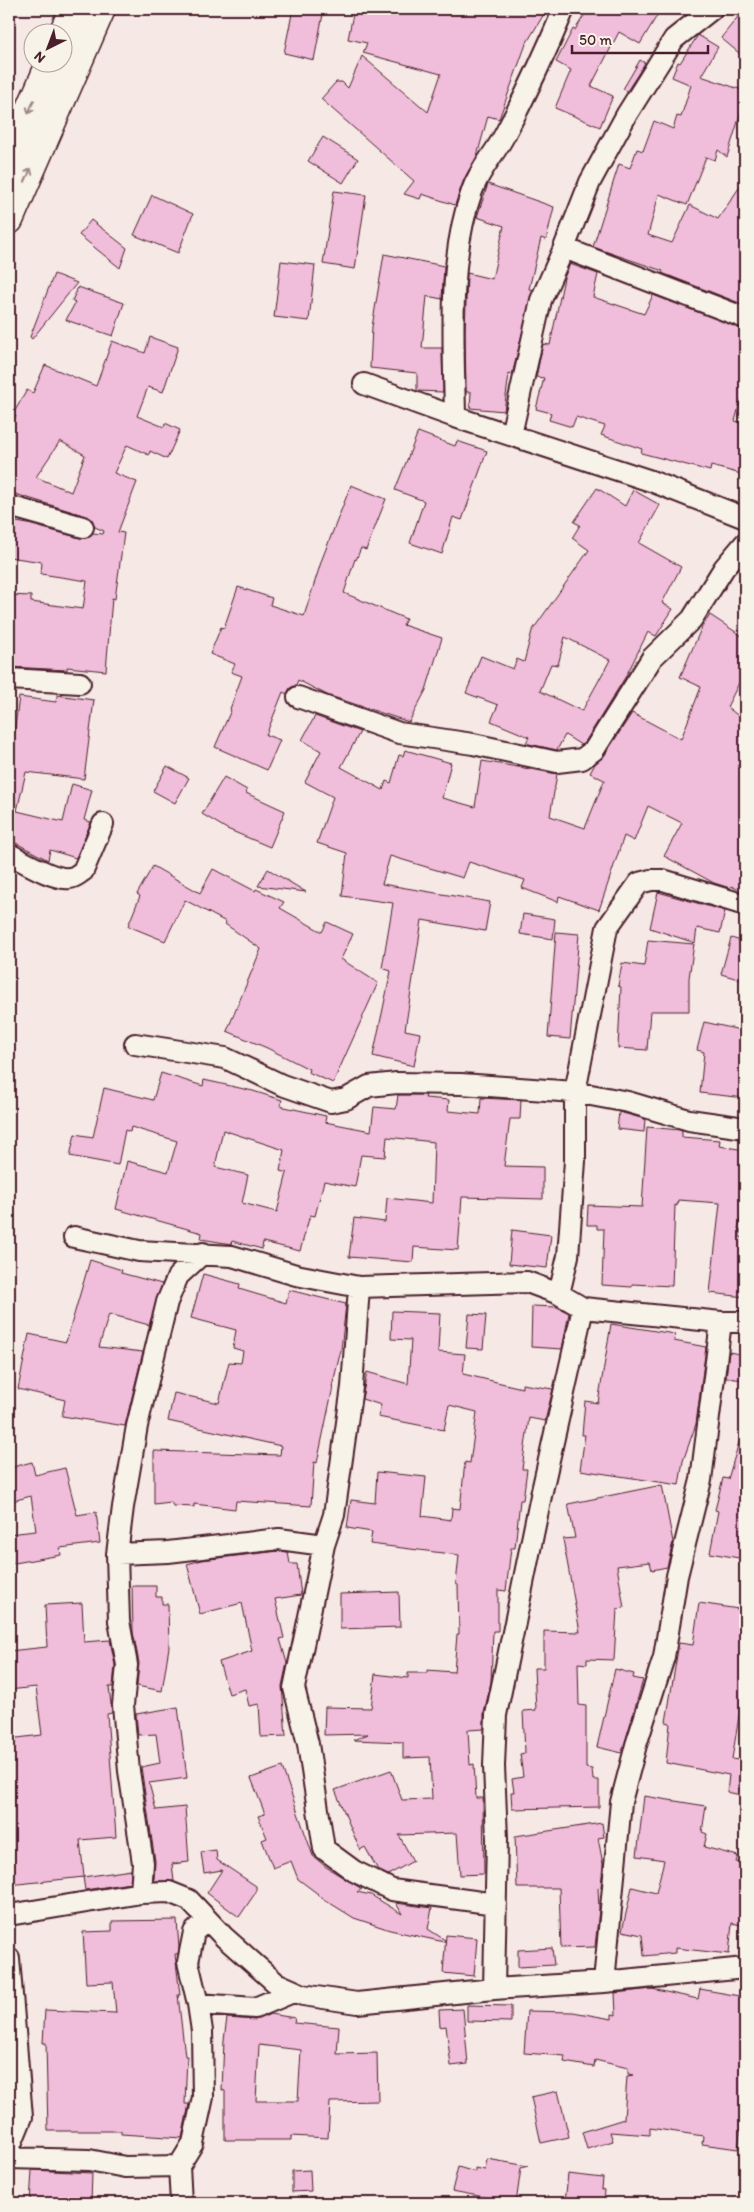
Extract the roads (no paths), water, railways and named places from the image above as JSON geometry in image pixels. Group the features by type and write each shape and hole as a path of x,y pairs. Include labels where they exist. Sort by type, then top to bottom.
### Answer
{"main road":[{"path":"68,22 74,9"},
{"path":"9,220 101,9"},
{"path":"9,159 46,72"}],"street":[{"path":"455,417 453,305 463,226 472,191 486,163 503,138 516,113 564,9"},
{"path":"511,435 541,300 590,182 655,68 674,39 712,9"},
{"path":"564,248 743,312"},
{"path":"298,697 398,733 473,744 557,762 582,760 594,750 652,658 692,619 724,568 743,545 743,517 651,481 455,417 364,384"},
{"path":"9,506 83,527"},
{"path":"9,679 80,683"},
{"path":"9,854 57,876 68,878 77,876 82,870 102,824"},
{"path":"559,1294 568,1256 576,1092 607,928 639,883 650,880 662,880 745,905"},
{"path":"135,1044 225,1058 282,1085 331,1102 346,1099 369,1086 397,1083 461,1084 576,1092 628,1102 690,1120 745,1128"},
{"path":"74,1237 139,1251 232,1256 296,1275 359,1287 527,1282 559,1294 583,1308 721,1322 745,1322"},
{"path":"141,1893 143,1864 129,1771 124,1705 127,1665 119,1621 117,1554 122,1507 137,1426 167,1302 178,1276 203,1253"},
{"path":"359,1287 352,1387 334,1515 324,1545 294,1688 308,1744 324,1849 354,1871 392,1890 496,1904"},
{"path":"494,1989 497,1839 494,1766 496,1715 542,1491 583,1308"},
{"path":"604,1982 621,1802 636,1745 664,1657 676,1576 701,1480 721,1322"},
{"path":"117,1554 168,1552 278,1539 324,1545"},
{"path":"9,1915 141,1893 170,1892 189,1900 207,1920 276,1983 293,1992 357,2003 494,1989 604,1982 745,1968"},
{"path":"181,2203 179,2166 193,2143 203,2097 202,2031 188,1962 194,1932 207,1920"},
{"path":"9,1958 16,2116 9,2149"},
{"path":"198,2004 255,2008 293,1992"},
{"path":"9,2158 89,2160 125,2167 179,2166"}]}
